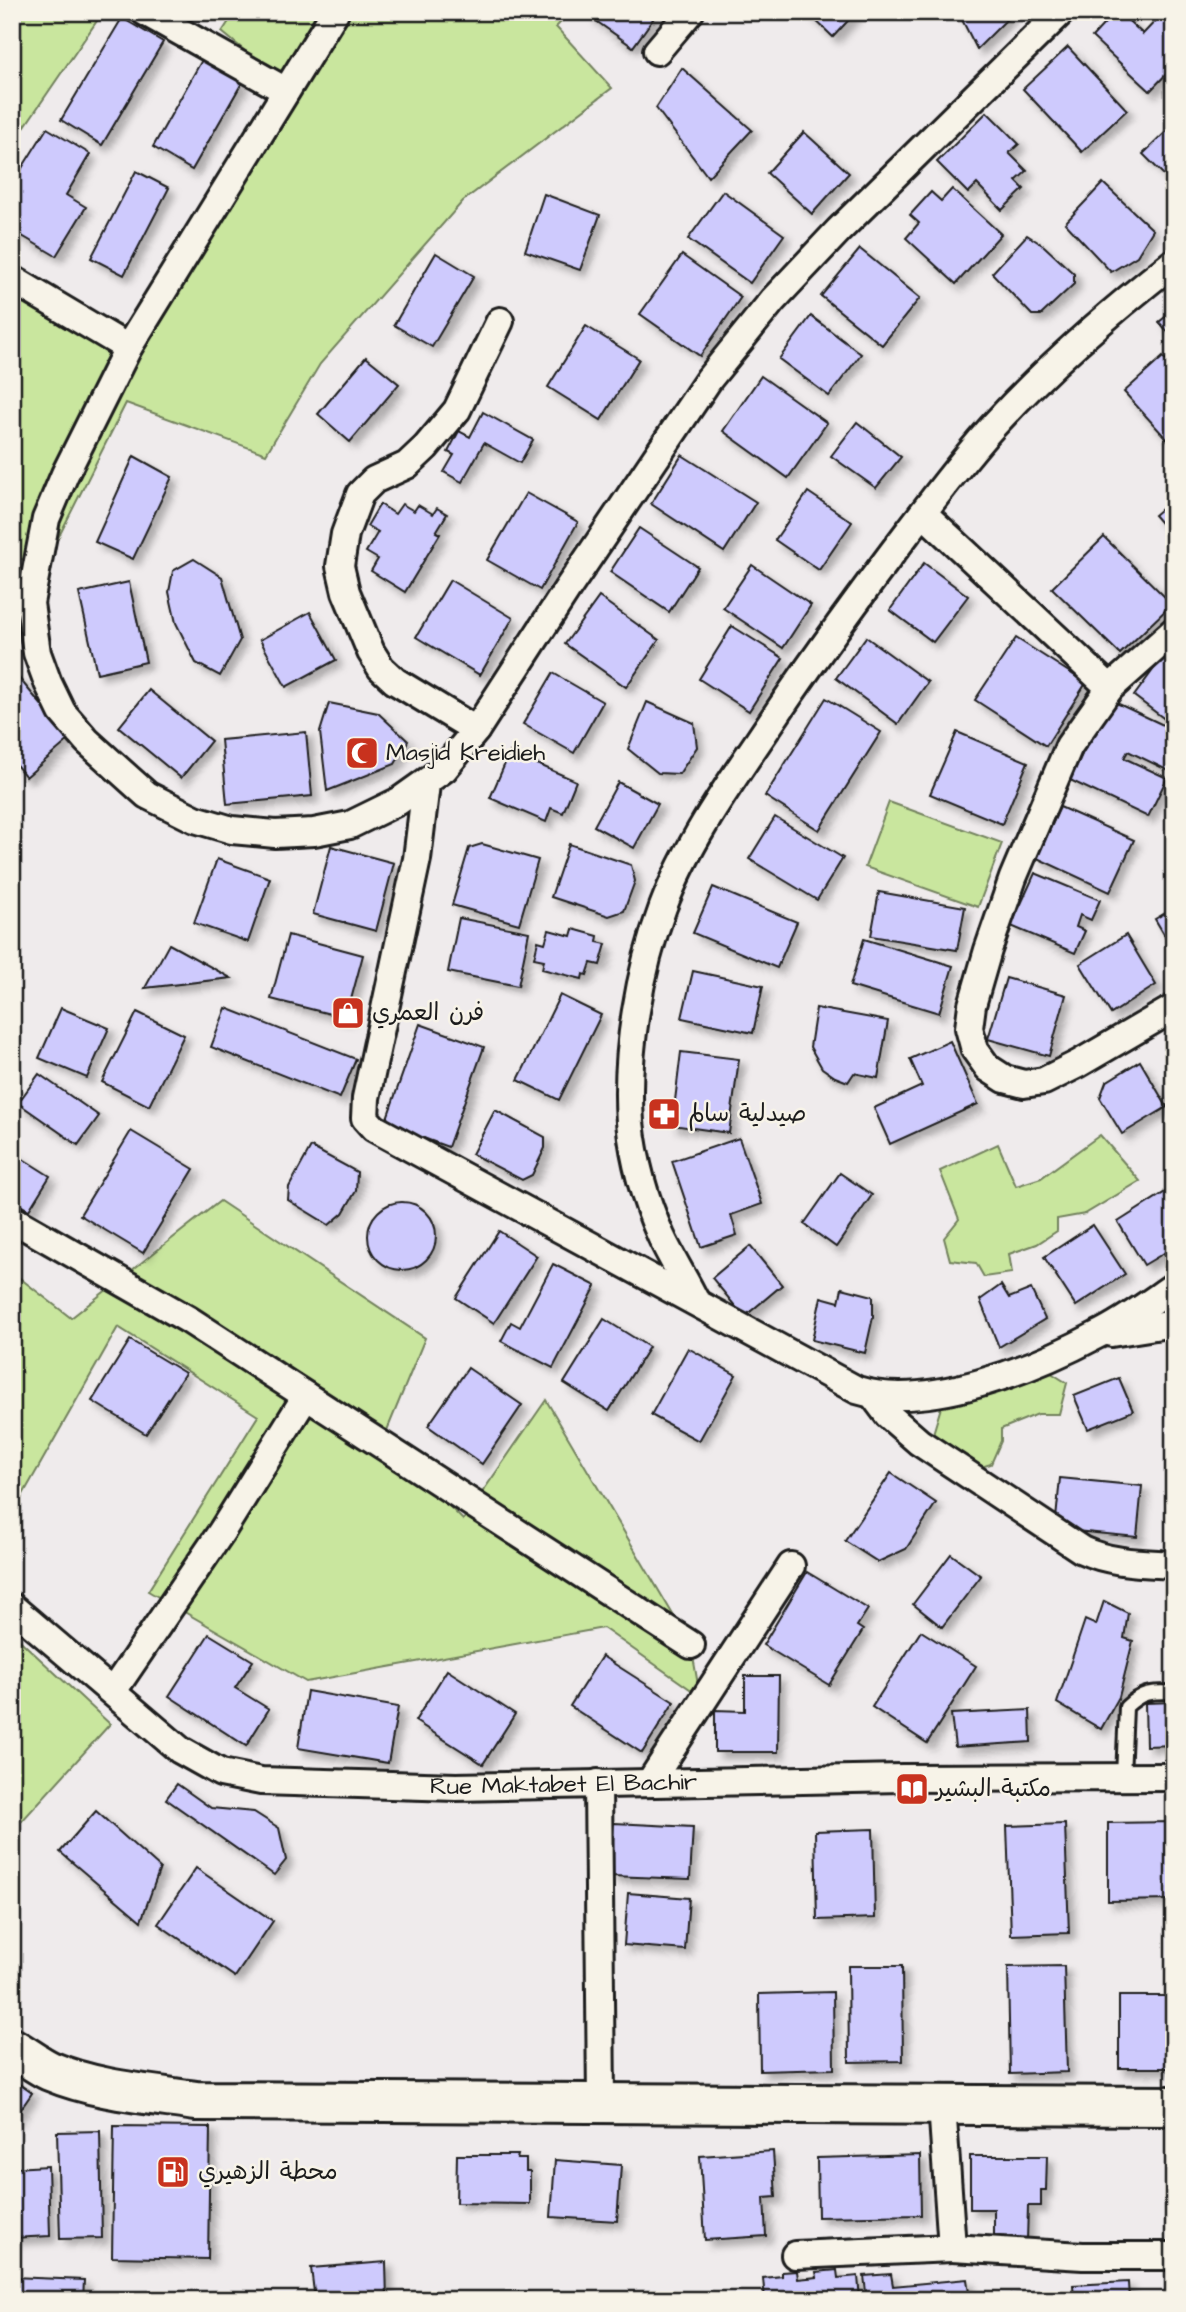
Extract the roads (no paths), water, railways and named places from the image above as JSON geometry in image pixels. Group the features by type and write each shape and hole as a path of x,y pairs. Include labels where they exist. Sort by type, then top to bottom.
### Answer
{"main road":[{"path":"12,2048 50,2071 91,2083 196,2101 1174,2106"}],"street":[{"path":"145,12 286,91"},
{"path":"335,12 128,348 65,474 46,519 30,603 37,653 48,683 62,712 87,741 147,795 195,819 232,830 314,832 350,825 399,801 444,769 476,730 709,379 773,299 839,230 1061,12"},
{"path":"657,51 690,12"},
{"path":"696,1302 662,1239 646,1199 630,1121 635,1015 663,908 683,863 765,731 828,639 968,456 1026,391 1102,319 1174,262"},
{"path":"12,278 128,348"},
{"path":"476,730 395,681 381,668 371,652 346,592 340,566 345,534 360,494 374,480 407,465 457,410 500,321"},
{"path":"923,513 1110,688"},
{"path":"1174,631 1110,688 1069,746 1030,832 988,950 972,1005 969,1028 975,1050 988,1068 1005,1079 1024,1084 1044,1080 1078,1064 1174,1009"},
{"path":"426,784 417,859 366,1098 367,1122 393,1140 751,1334 857,1390 873,1395 938,1392 977,1385 1099,1335 1174,1286"},
{"path":"12,1219 188,1320 691,1645"},
{"path":"1099,1335 1174,1323"},
{"path":"873,1395 888,1415 919,1442 1082,1550 1129,1563 1174,1565"},
{"path":"113,1691 222,1531 306,1396"},
{"path":"650,1782 791,1566"},
{"name":"Rue Maktabet El Bachir","path":"12,1607 180,1750 221,1773 261,1781 456,1787 650,1782 1174,1777"},
{"path":"598,1783 601,2101"},
{"path":"942,2105 952,2248"},
{"path":"795,2255 952,2248 1083,2256 1174,2256"}],"lane":[{"path":"1124,1777 1126,1707 1139,1695 1174,1692"}],"place":[{"name":"Masjid Kreidieh","path":"362,753"},
{"name":"فرن العمري","path":"348,1013"},
{"name":"صيدلية سالم","path":"664,1114"},
{"name":"مكتبة البشير","path":"912,1789"},
{"name":"محطة الزهيري","path":"173,2172"}]}
